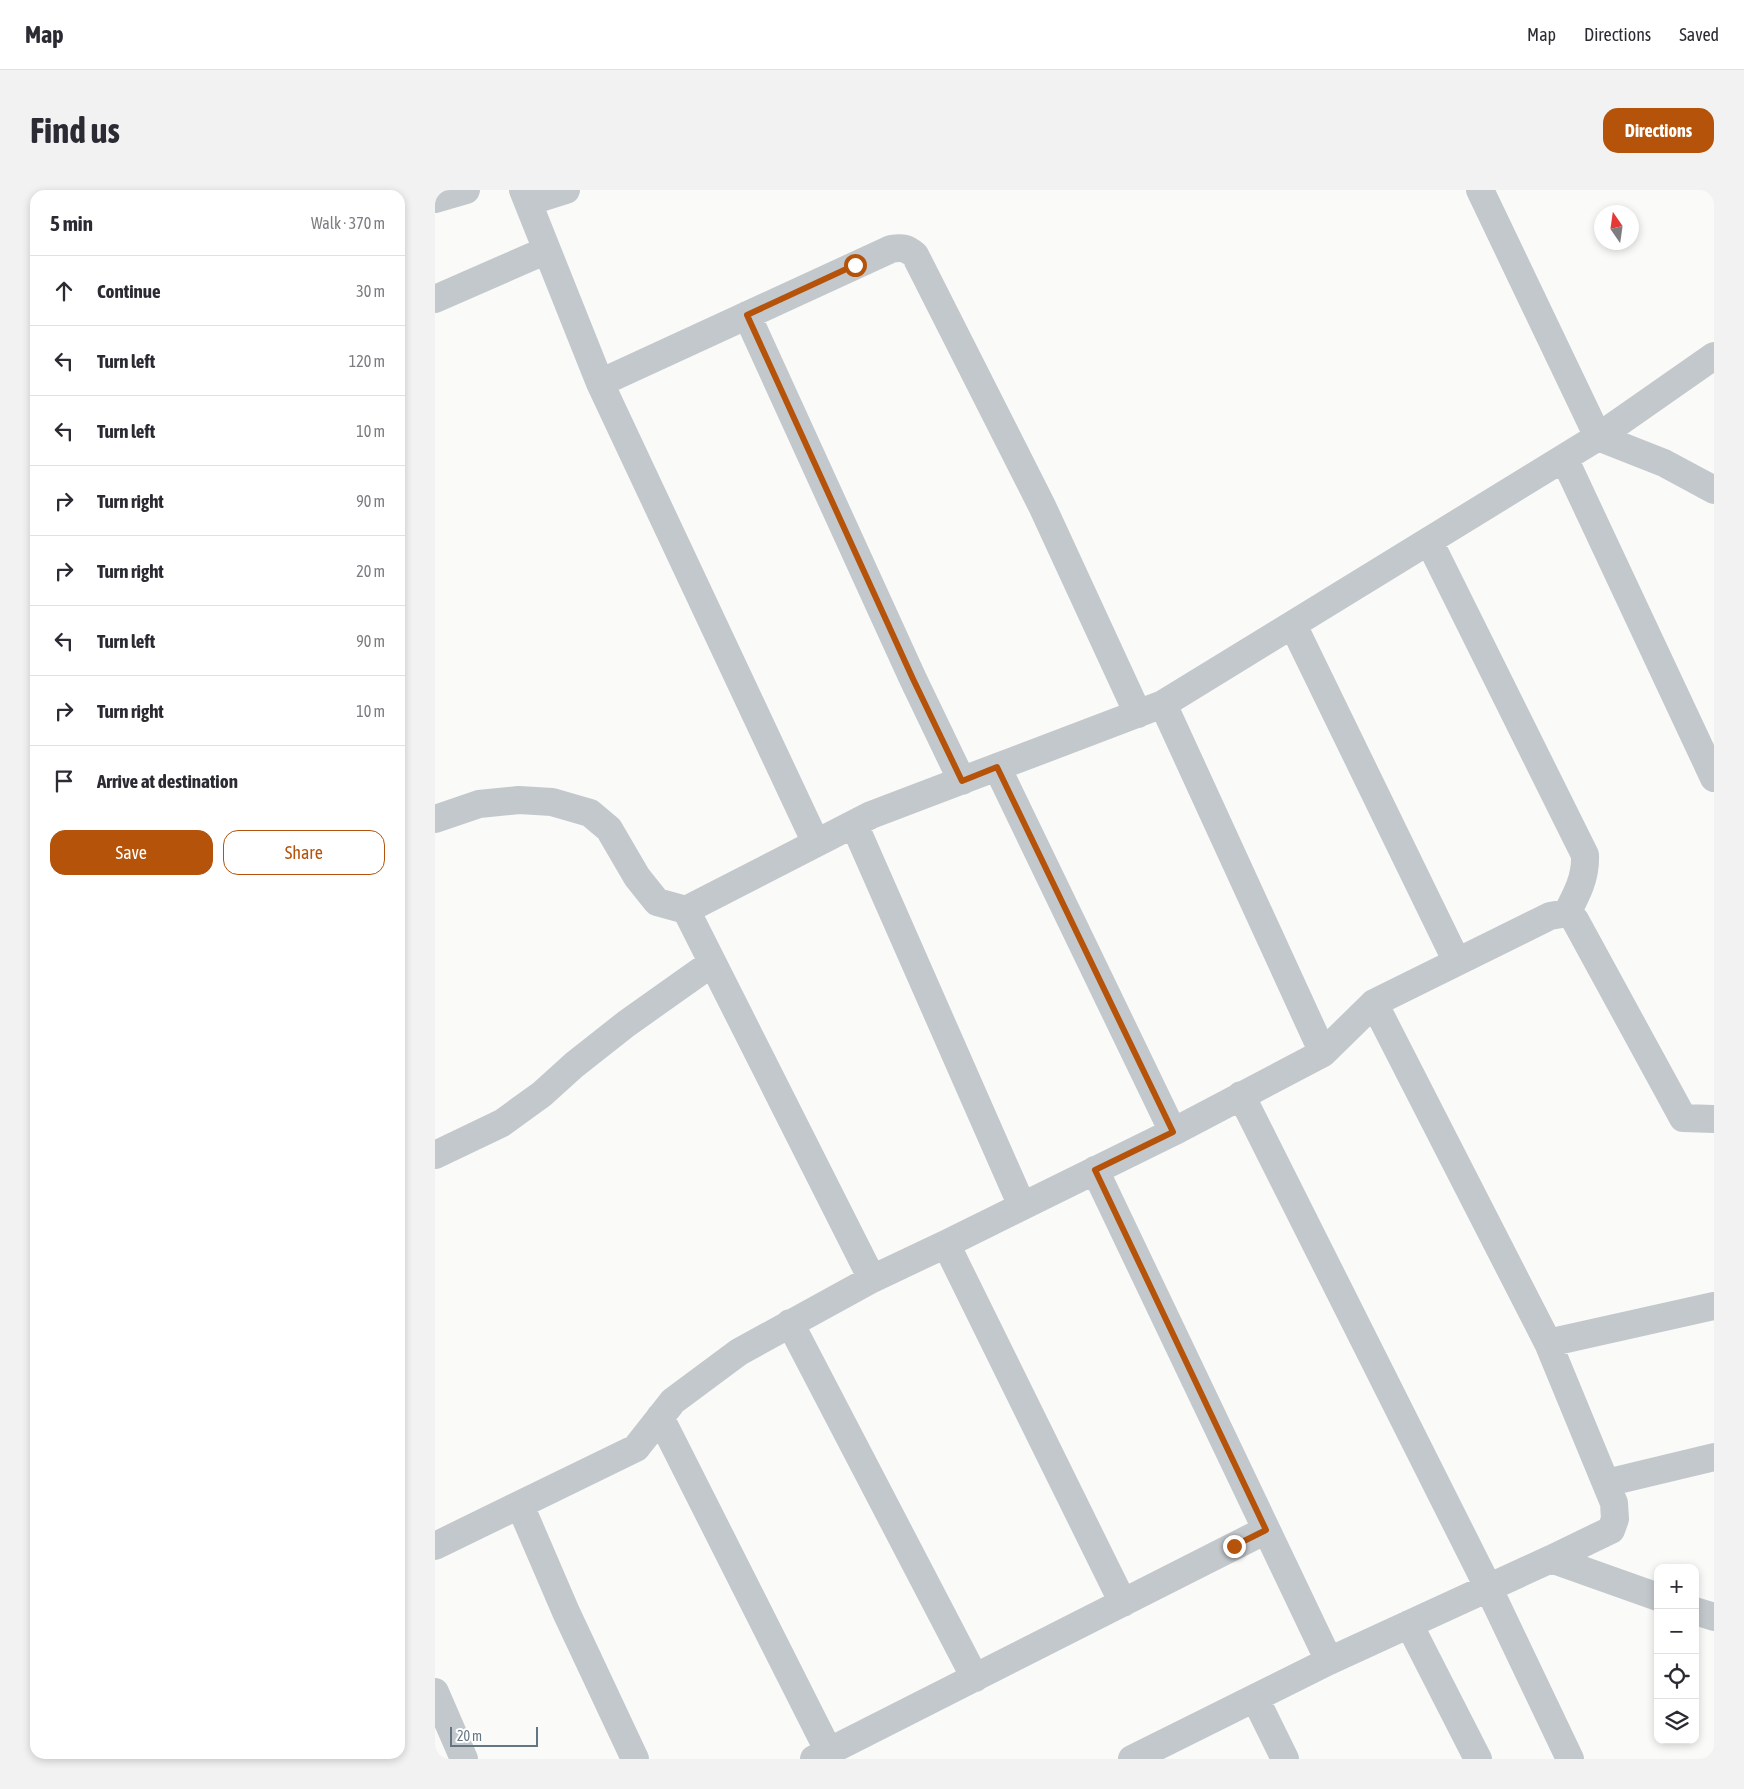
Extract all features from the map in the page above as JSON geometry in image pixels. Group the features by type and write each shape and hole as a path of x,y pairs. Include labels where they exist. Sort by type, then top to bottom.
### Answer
{"street":[{"path":"435,199 466,190"},
{"path":"566,190 525,196 600,383 816,843"},
{"path":"1480,190 1598,437 1664,463 1714,490"},
{"path":"600,383 891,249 907,249 915,255 1042,506 1138,714"},
{"path":"435,299 547,250"},
{"path":"747,315 913,679 962,781"},
{"path":"435,819 479,804 519,800 553,802 590,813 609,829 637,877 657,902 685,910 871,815 1163,704 1598,437 1714,356"},
{"path":"1564,458 1714,778"},
{"path":"1429,541 1585,855 1586,869 1582,883 1567,913"},
{"path":"1293,625 1457,962"},
{"path":"1163,704 1323,1053"},
{"path":"997,767 1173,1132"},
{"path":"854,824 1022,1206"},
{"path":"685,910 872,1279"},
{"path":"435,1546 636,1448 673,1401 739,1352 790,1323 872,1279 1173,1132 1323,1053 1374,1003 1549,916 1567,913"},
{"path":"1567,913 1575,920 1683,1118 1714,1119"},
{"path":"435,1155 502,1123 541,1094 574,1064 626,1024 712,963"},
{"path":"1132,1759 1329,1661 1611,1530 1615,1519 1614,1503 1548,1342 1374,1003"},
{"path":"1241,1095 1488,1587 1570,1759"},
{"path":"1095,1170 1329,1661"},
{"path":"947,1244 1123,1603"},
{"path":"1548,1342 1714,1306"},
{"path":"790,1323 975,1678"},
{"path":"660,1417 822,1756 1266,1530"},
{"path":"1606,1483 1714,1457"},
{"path":"520,1506 566,1612 635,1759"},
{"path":"1551,1559 1654,1596"},
{"path":"1699,1612 1714,1617"},
{"path":"1409,1624 1478,1759"},
{"path":"435,1692 464,1759"},
{"path":"1255,1698 1285,1759"}],"route":[{"path":"855,265 747,315 913,679 962,781 997,767 1173,1132 1095,1170 1266,1530 1234,1546"}]}
